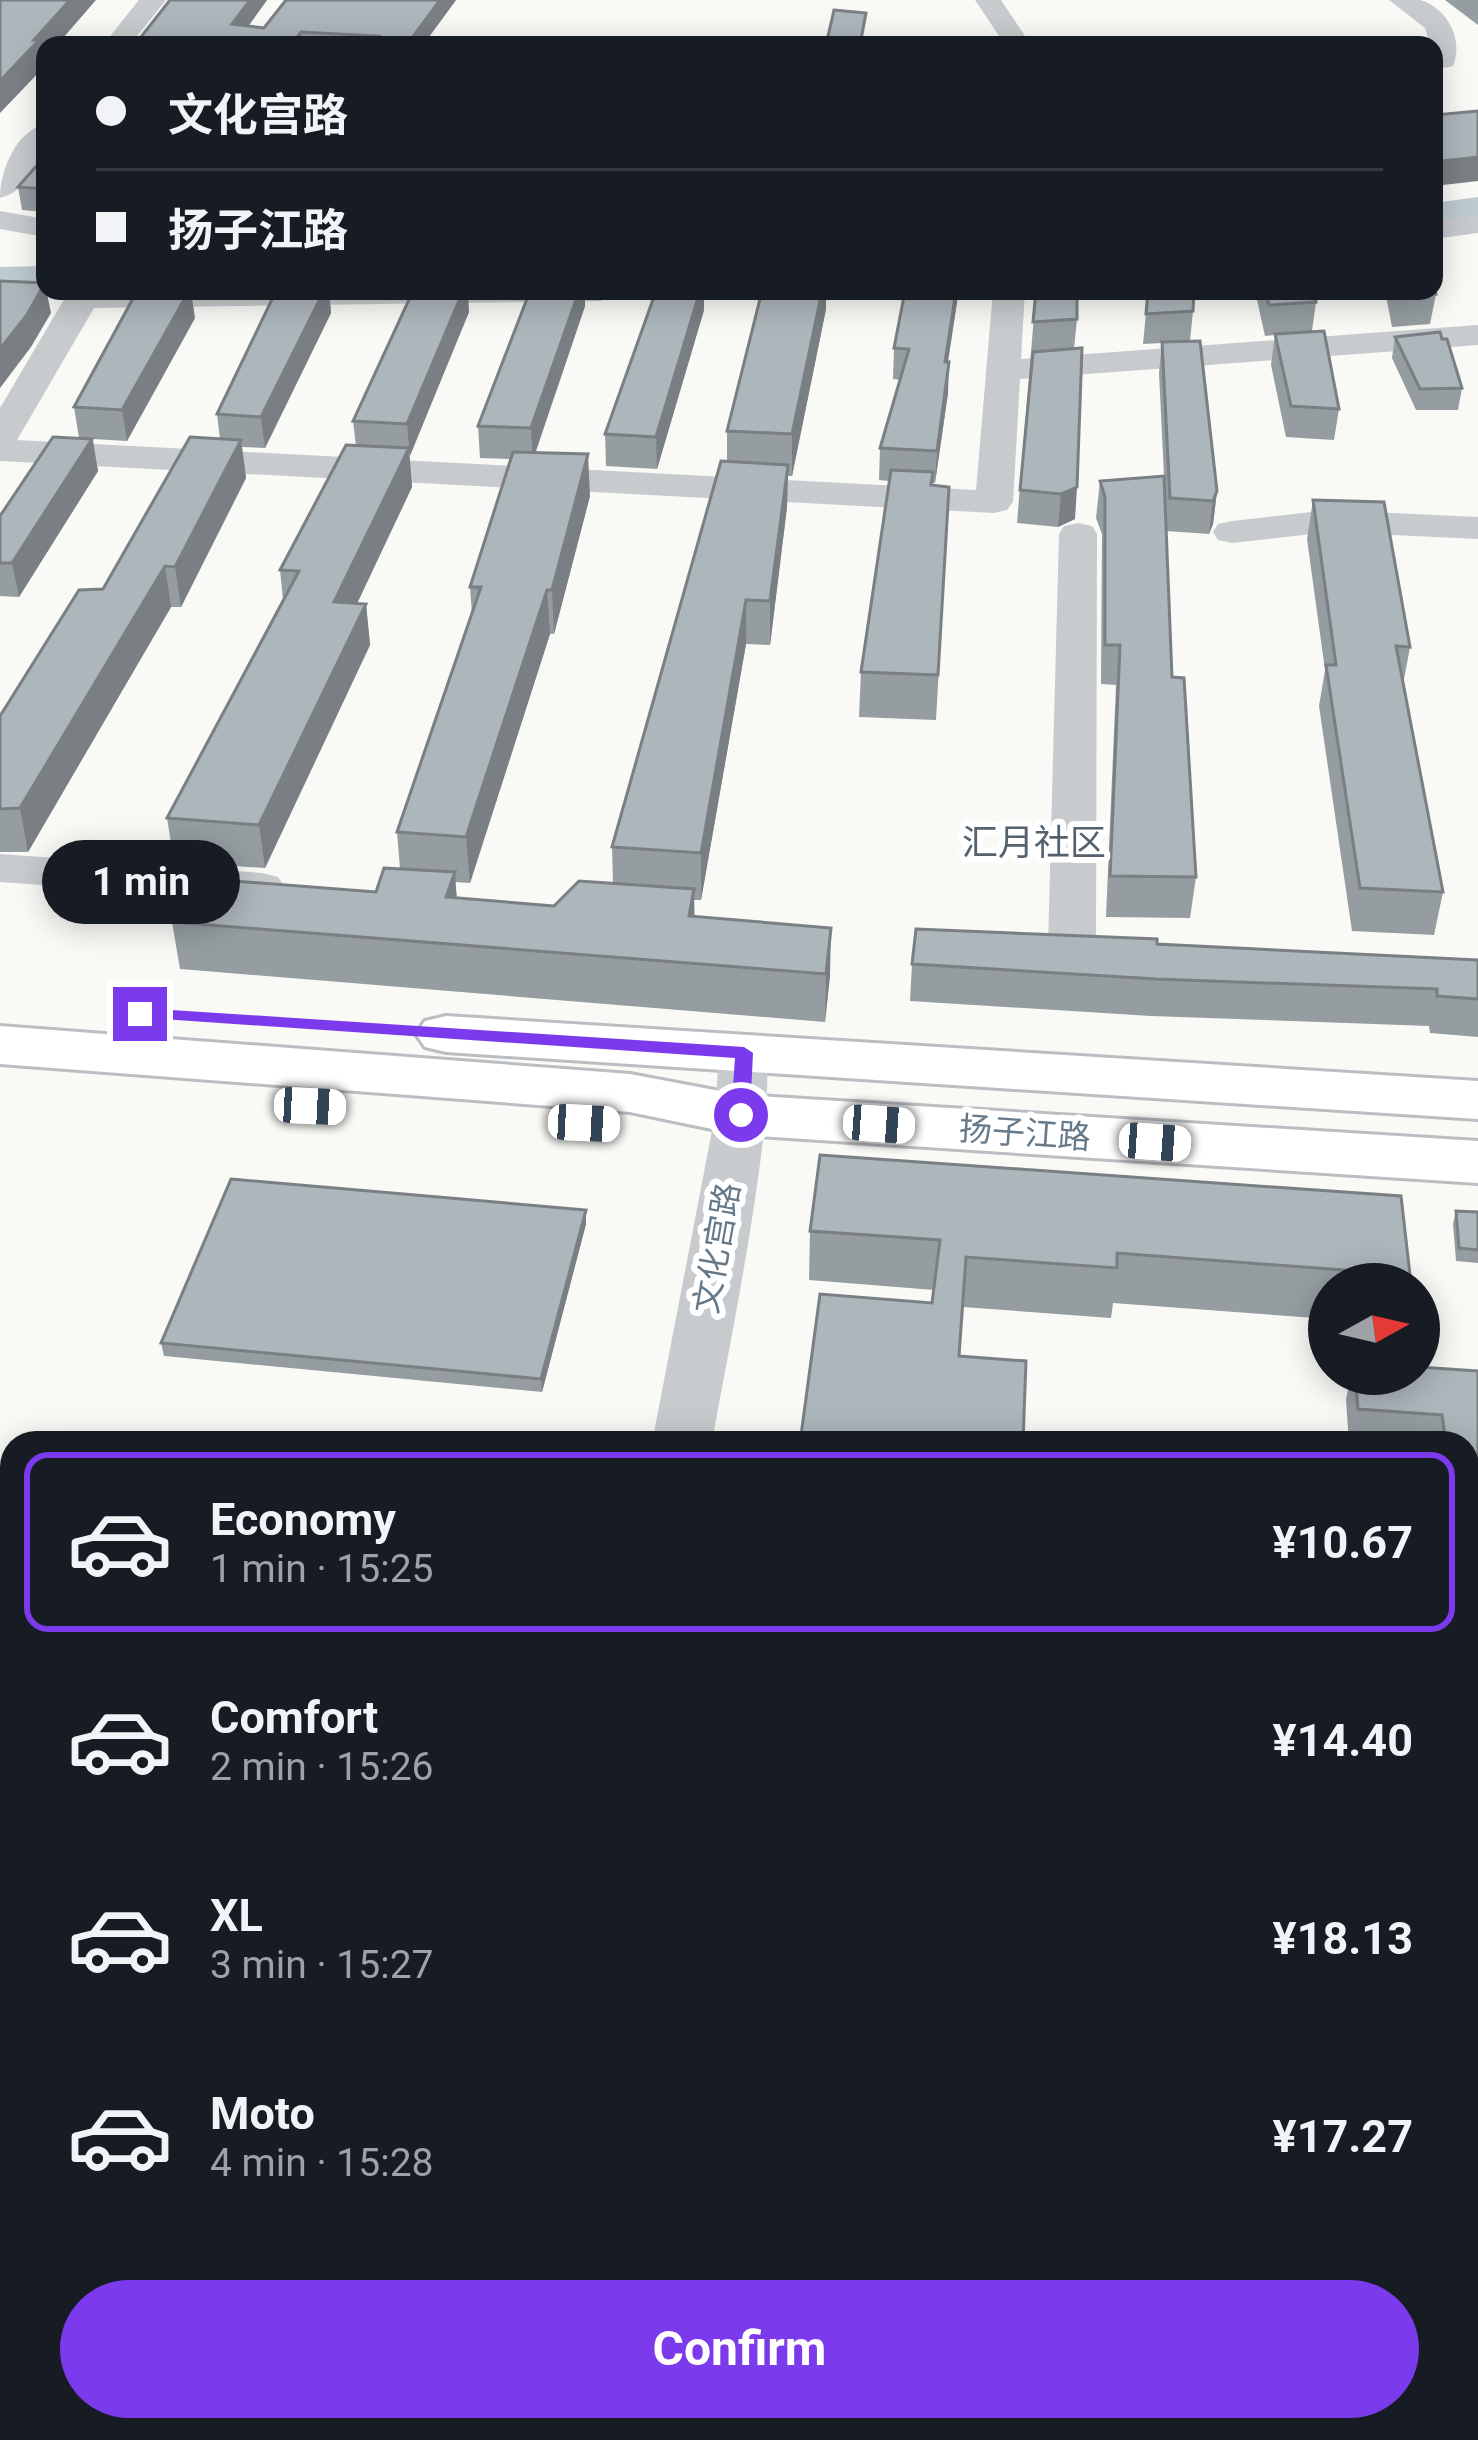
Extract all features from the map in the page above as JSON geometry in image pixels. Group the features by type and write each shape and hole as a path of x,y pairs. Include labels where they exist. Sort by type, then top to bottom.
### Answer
{"main road":[{"name":"扬子江路","path":"0,1005 1478,1100"},
{"name":"扬子江路","path":"0,1045 630,1094 741,1115 1478,1162"},
{"path":"0,1085 629,1125 741,1115"}],"street":[{"path":"123,36 153,0"},
{"path":"988,0 1012,36"},
{"path":"1402,0 1437,22 1445,37 1443,60"},
{"path":"0,189 36,144"},
{"path":"0,220 36,226"},
{"path":"1443,229 1478,224"},
{"path":"0,438 80,300"},
{"path":"0,450 994,502 1008,300"},
{"path":"1004,370 1478,335"},
{"path":"1232,532 1328,521 1478,528"},
{"path":"1072,946 1078,534"},
{"path":"0,868 304,890"},
{"name":"文化宫路","path":"684,1431 741,1115 744,1053"}],"building":[{"path":"0,0 70,0 36,36 36,43 0,81"},
{"path":"170,0 250,0 232,24 264,28 286,0 440,0 414,36 301,32 298,36 142,36"},
{"path":"834,10 866,13 862,36 828,36"},
{"path":"1478,111 1478,157 1443,161 1443,114"},
{"path":"36,166 36,188 18,187"},
{"path":"0,281 36,283 36,299 0,349"},
{"path":"132,300 184,300 122,410 74,407"},
{"path":"272,300 320,300 261,417 217,414"},
{"path":"409,300 459,300 407,424 353,421"},
{"path":"527,300 576,300 531,428 478,426"},
{"path":"653,300 697,300 656,437 605,434"},
{"path":"760,300 820,300 792,434 727,431"},
{"path":"903,300 955,300 937,451 880,448 909,349 894,348"},
{"path":"1035,300 1077,300 1077,319 1033,322"},
{"path":"1147,300 1194,300 1193,311 1146,314"},
{"path":"1268,300 1316,302 1269,305"},
{"path":"1324,331 1339,409 1291,406 1275,334"},
{"path":"1440,332 1447,339 1462,388 1420,389 1395,337"},
{"path":"1200,341 1217,491 1213,501 1170,498 1162,342"},
{"path":"1082,348 1077,487 1061,494 1020,490 1033,352"},
{"path":"53,437 92,439 12,563 0,563 0,516"},
{"path":"190,437 241,440 175,567 165,566 20,808 0,809 0,716 79,590 103,589"},
{"path":"346,445 409,448 334,602 366,604 259,825 167,818 299,571 280,570"},
{"path":"513,452 588,454 552,590 547,590 466,837 397,832 481,587 470,587"},
{"path":"721,461 788,465 770,601 746,600 701,853 612,847"},
{"path":"891,470 933,472 931,485 949,487 938,675 861,672"},
{"path":"1164,476 1172,677 1184,678 1196,877 1110,876 1120,645 1105,645 1105,497 1100,481"},
{"path":"1313,500 1384,502 1410,647 1396,646 1443,892 1360,888 1326,665 1336,665"},
{"path":"384,868 455,872 446,897 554,906 579,881 694,889 689,916 831,928 826,974 172,922 194,878 376,892"},
{"path":"916,929 1478,960 1478,999 1437,996 1437,989 912,964"},
{"path":"820,1155 1401,1196 1409,1263 1308,1263 1308,1267 1117,1253 1117,1268 966,1257 959,1356 1026,1361 1023,1431 802,1431 820,1294 932,1303 940,1240 810,1231"},
{"path":"231,1179 586,1210 541,1379 161,1343"},
{"path":"1456,1211 1478,1212 1478,1250 1459,1248"},
{"path":"1440,1368 1478,1371 1478,1431 1444,1431 1442,1415 1358,1409 1357,1395 1440,1395"}],"waterway":[{"path":"1443,214 1478,209"},
{"path":"0,279 36,278"}],"district":[{"name":"汇月社区","path":"1034,843"}],"route":[{"path":"140,1014 744,1053 741,1115"}]}
